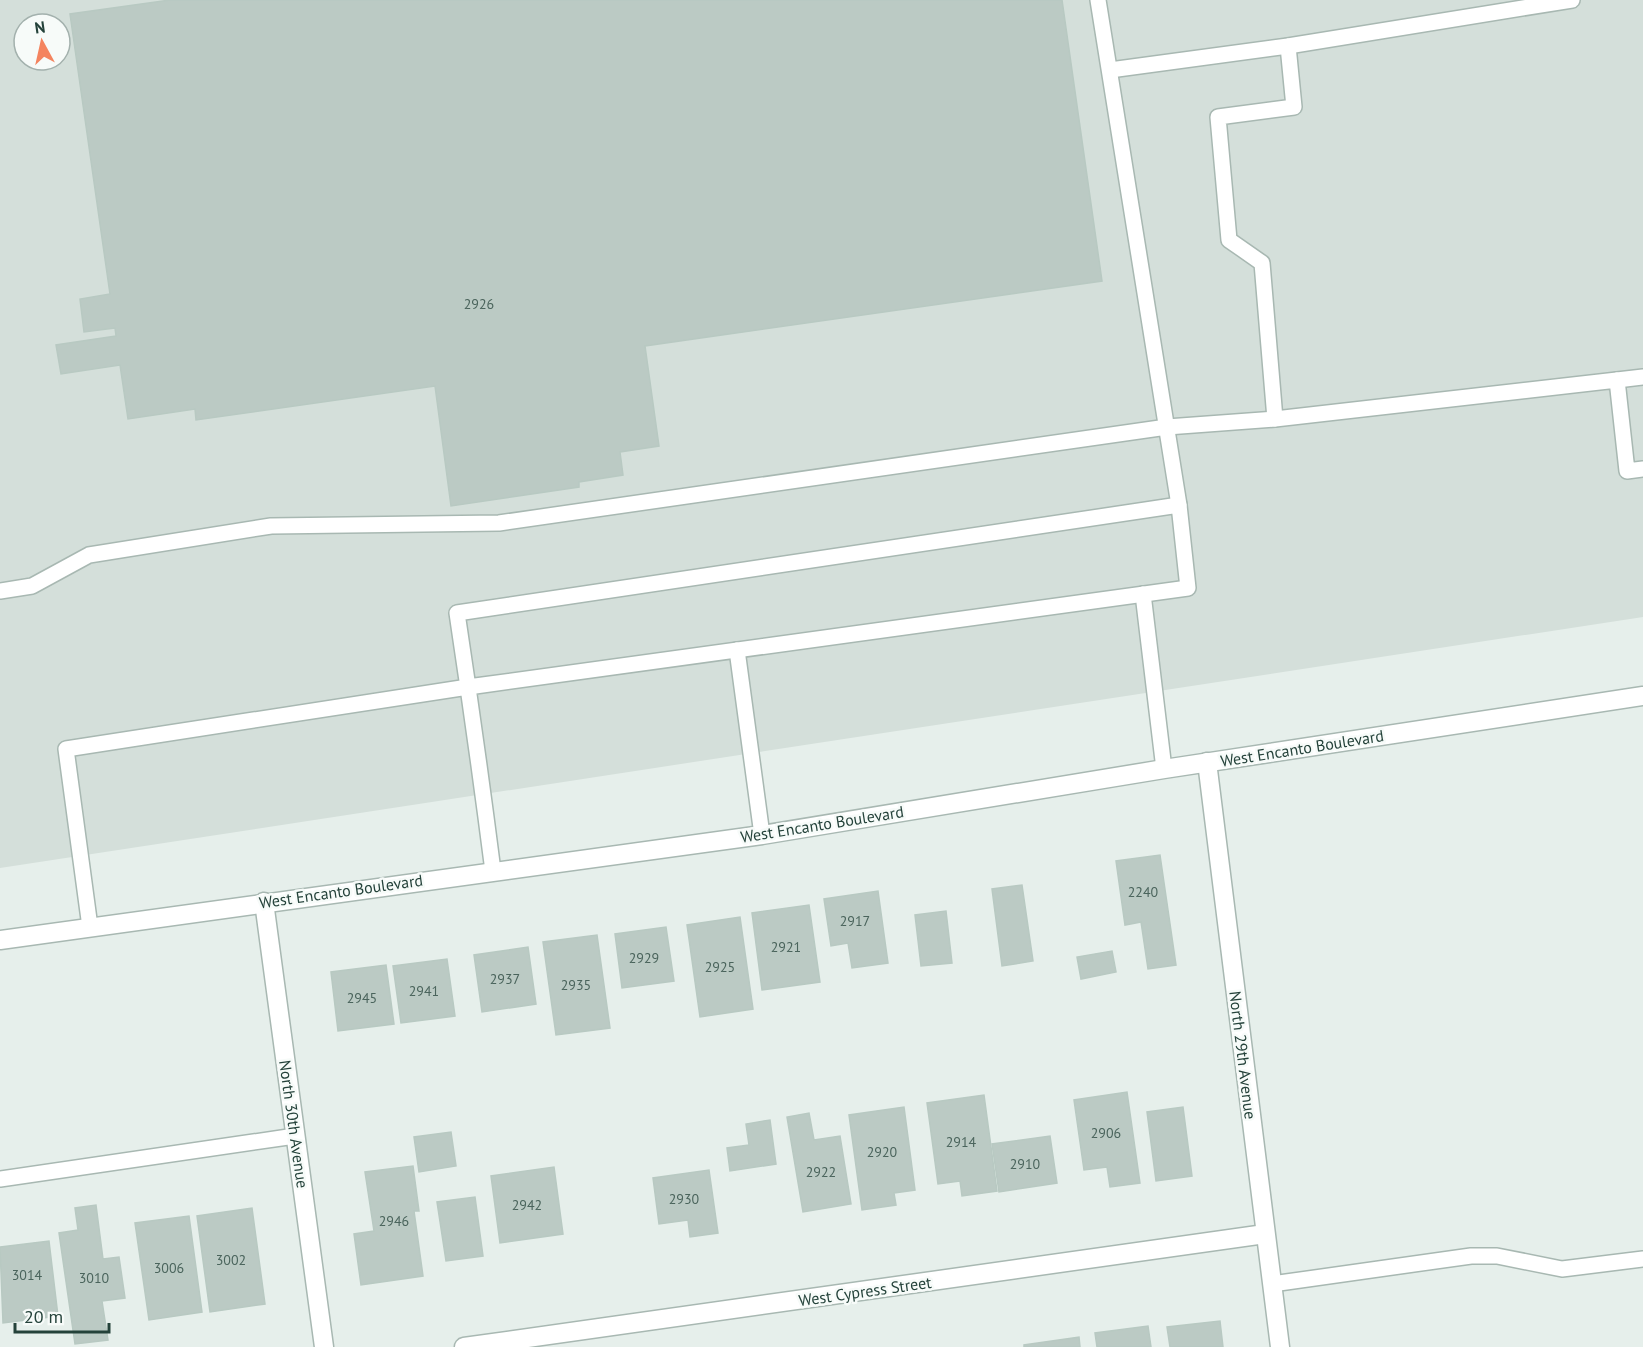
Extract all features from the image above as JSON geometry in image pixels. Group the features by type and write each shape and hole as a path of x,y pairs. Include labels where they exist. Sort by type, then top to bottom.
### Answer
{"street":[{"name":"West Encanto Boulevard","path":"0,940 762,834 1164,768 1643,696"},
{"name":"North 29th Avenue","path":"1207,762 1280,1347"},
{"name":"North 30th Avenue","path":"264,902 324,1347"},
{"name":"West Cypress Street","path":"464,1347 1265,1234"}],"lane":[{"path":"90,927 66,749 468,687 1188,588 1179,505 1098,0"},
{"path":"1110,70 1288,46 1572,0"},
{"path":"1275,419 1262,263 1229,240 1218,117 1294,107 1288,46"},
{"path":"0,591 32,586 88,555 271,526 499,523 1167,427 1275,419 1643,377"},
{"path":"1617,380 1627,471 1643,469"},
{"path":"493,871 457,613 1179,505"},
{"path":"1143,594 1164,768"},
{"path":"737,650 762,834"},
{"path":"0,1179 296,1136"},
{"path":"1272,1284 1472,1256 1497,1256 1562,1269 1643,1259"}],"shaded area":[{"path":"0,0 1643,0 1643,617 0,868"}],"building":[{"path":"170,0 1062,0 1102,281 645,346 659,446 620,452 623,475 579,482 579,487 451,506 435,386 196,420 195,409 128,419 120,365 61,374 56,345 116,336 115,328 84,332 80,299 110,294 72,28 72,14"},
{"path":"1160,855 1176,965 1148,969 1141,922 1125,925 1116,861"},
{"path":"1022,885 1033,961 1002,966 992,889"},
{"path":"878,891 888,963 852,968 848,943 831,946 824,899"},
{"path":"809,905 820,982 762,990 752,913"},
{"path":"946,911 952,963 921,966 915,915"},
{"path":"740,917 753,1009 700,1017 687,925"},
{"path":"666,927 674,981 622,988 615,934"},
{"path":"597,935 610,1028 556,1035 543,942"},
{"path":"528,947 536,1004 482,1012 474,955"},
{"path":"1112,951 1116,972 1081,979 1077,957"},
{"path":"447,959 455,1016 401,1023 393,966"},
{"path":"386,965 394,1024 338,1031 331,972"},
{"path":"1127,1092 1140,1183 1110,1187 1107,1167 1084,1170 1074,1100"},
{"path":"984,1095 997,1191 962,1196 960,1181 938,1184 927,1103"},
{"path":"904,1107 915,1190 894,1193 896,1205 862,1210 849,1115"},
{"path":"1183,1107 1192,1176 1156,1181 1147,1112"},
{"path":"809,1113 814,1140 840,1136 851,1204 803,1212 787,1117"},
{"path":"770,1120 776,1164 730,1171 727,1148 749,1145 746,1124"},
{"path":"451,1132 456,1166 419,1172 414,1137"},
{"path":"1050,1136 1057,1183 999,1192 992,1144"},
{"path":"413,1166 419,1211 414,1211 423,1276 361,1285 354,1234 374,1231 365,1172"},
{"path":"554,1167 563,1234 500,1243 491,1176"},
{"path":"709,1170 718,1233 690,1237 688,1220 659,1224 653,1178"},
{"path":"475,1197 483,1256 446,1261 437,1202"},
{"path":"96,1205 103,1259 119,1257 125,1298 102,1301 108,1340 75,1344 59,1233 78,1230 75,1208"},
{"path":"252,1208 265,1304 210,1312 197,1216"},
{"path":"189,1216 202,1312 149,1320 135,1223"},
{"path":"49,1241 58,1316 3,1323 0,1247"},
{"path":"1220,1321 1223,1347 1170,1347 1167,1327"},
{"path":"1148,1326 1151,1347 1097,1347 1095,1333"},
{"path":"1079,1337 1080,1347 1024,1347 1024,1345"}]}
